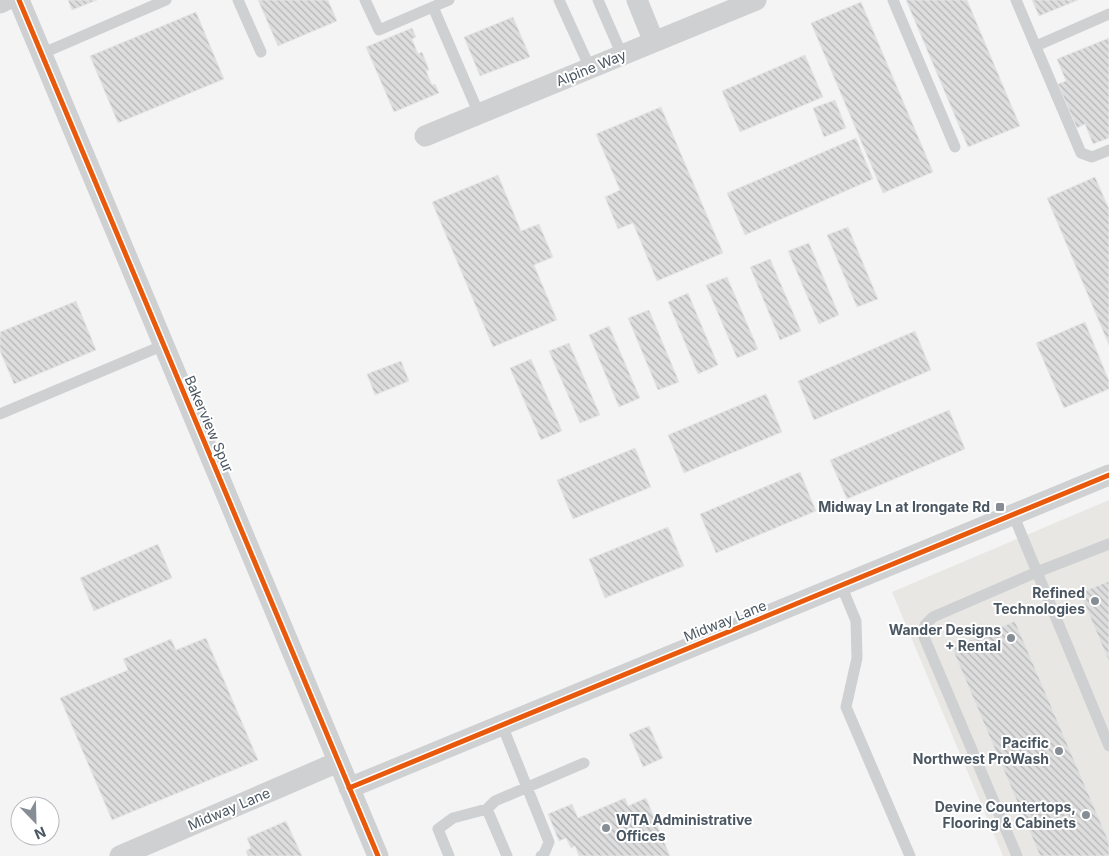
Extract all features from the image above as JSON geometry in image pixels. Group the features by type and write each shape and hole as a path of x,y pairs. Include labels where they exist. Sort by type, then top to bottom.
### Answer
{"street":[{"path":"0,3 6,0"},
{"name":"Bakerview Spur","path":"19,0 378,856"},
{"path":"637,0 654,42"},
{"name":"Alpine Way","path":"426,136 756,0"},
{"name":"Midway Lane","path":"349,788 1109,475"},
{"name":"Midway Lane","path":"120,856 338,762"}],"lane":[{"path":"42,54 166,0"},
{"path":"238,0 261,52"},
{"path":"365,0 379,30 450,0"},
{"path":"559,0 590,68"},
{"path":"598,0 622,55"},
{"path":"892,0 954,147"},
{"path":"1016,0 1081,154 1092,158 1109,150"},
{"path":"434,7 479,114"},
{"path":"1036,46 1109,14"},
{"path":"0,414 164,345"},
{"path":"1013,514 1109,746"},
{"path":"1017,856 924,637 925,625 933,617 1037,572 1109,544"},
{"path":"841,585 856,621 857,658 846,707 910,856"},
{"path":"502,725 549,842 544,854 540,856"},
{"path":"449,856 438,829 453,818 487,809 495,801 584,764"},
{"path":"487,809 507,856"}],"shaded area":[{"path":"1109,500 1109,856 1003,856 892,592"}],"building":[{"path":"68,0 97,0 72,10"},
{"path":"258,0 328,0 337,21 278,46"},
{"path":"906,0 967,0 1020,126 968,147"},
{"path":"1032,0 1078,0 1039,16"},
{"path":"861,2 933,172 883,193 811,23"},
{"path":"196,12 224,79 118,123 90,56"},
{"path":"513,17 530,57 480,76 464,37"},
{"path":"412,28 416,37 412,39 418,54 422,52 429,70 426,71 432,85 435,84 439,93 394,112 366,47"},
{"path":"1109,38 1109,138 1093,144 1085,124 1077,128 1058,84 1066,81 1057,59"},
{"path":"805,55 823,97 740,132 722,91"},
{"path":"835,100 846,128 824,137 813,108"},
{"path":"661,107 723,253 657,281 633,223 618,229 605,197 620,190 596,134"},
{"path":"856,138 873,179 745,235 727,193"},
{"path":"498,175 521,231 539,224 553,257 534,265 557,320 493,347 432,202"},
{"path":"1095,177 1109,209 1109,345 1047,198"},
{"path":"848,227 878,299 857,307 827,235"},
{"path":"809,243 839,315 819,324 788,251"},
{"path":"770,259 801,331 780,340 750,267"},
{"path":"727,277 758,349 737,358 706,285"},
{"path":"688,293 718,365 698,374 668,302"},
{"path":"76,301 96,350 14,384 0,351 0,332"},
{"path":"649,310 679,382 658,390 628,318"},
{"path":"1085,322 1109,381 1109,389 1064,408 1036,343"},
{"path":"609,326 640,398 619,407 589,335"},
{"path":"915,331 931,370 814,420 798,381"},
{"path":"569,343 600,415 580,423 549,351"},
{"path":"531,359 562,431 541,440 510,368"},
{"path":"401,361 409,381 375,395 367,374"},
{"path":"766,394 782,432 684,473 668,435"},
{"path":"949,410 965,449 847,499 830,460"},
{"path":"635,448 651,487 573,519 557,480"},
{"path":"800,472 816,511 716,553 700,514"},
{"path":"668,527 684,566 605,598 589,559"},
{"path":"158,544 172,578 94,611 80,578"},
{"path":"1109,581 1109,662 1080,593"},
{"path":"1015,621 1109,842 1109,856 1040,856 952,648"},
{"path":"206,638 258,760 112,820 60,698 128,670 123,659 171,639 176,650"},
{"path":"649,726 663,758 643,767 629,734"},
{"name":"WTA Administrative Offices","path":"625,798 628,806 646,798 670,856 579,856 575,846 571,848 566,838 559,841 548,814 572,804 578,818"},
{"path":"286,821 302,856 248,856 246,851 251,848 247,838"}],"cycle path":[{"path":"19,0 378,856"},
{"path":"349,788 1109,475"}],"place":[{"name":"Midway Ln at Irongate Rd","path":"1000,507"},
{"name":"Refined Technologies","path":"1095,601"},
{"name":"Wander Designs + Rental","path":"1011,638"},
{"name":"Pacific Northwest ProWash","path":"1059,751"},
{"name":"Devine Countertops, Flooring & Cabinets","path":"1086,815"},
{"name":"WTA Administrative Offices","path":"606,828"}]}
